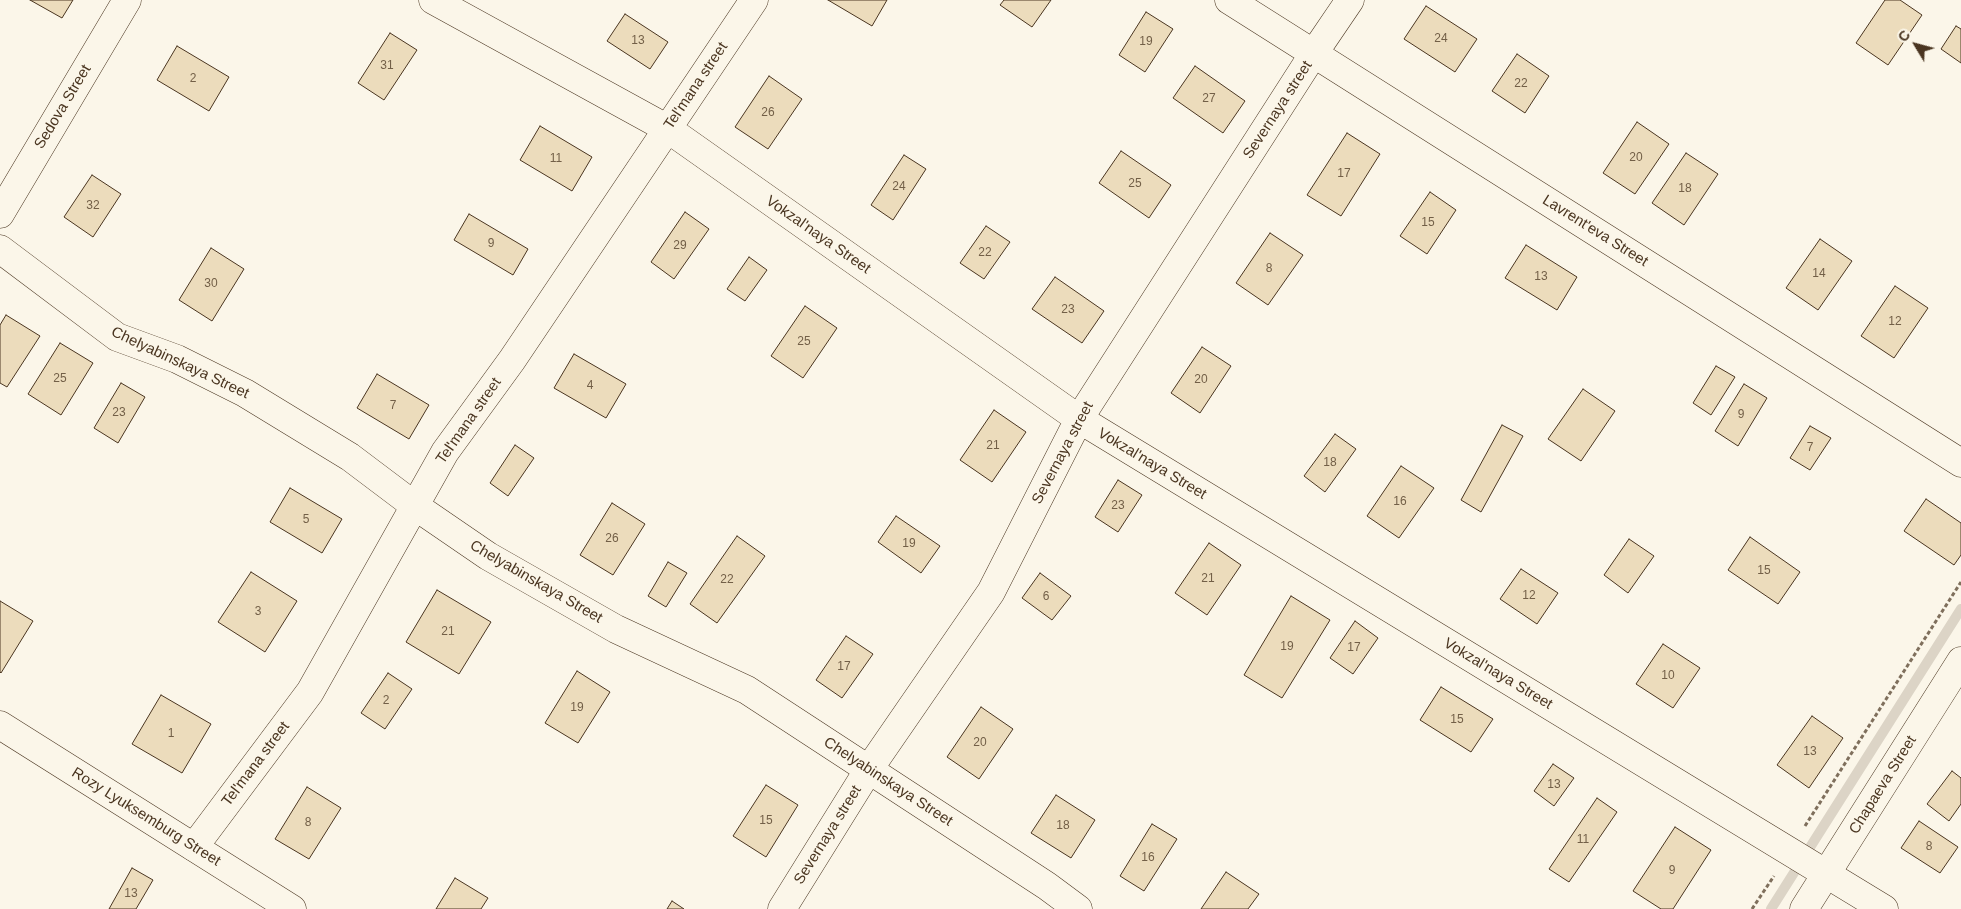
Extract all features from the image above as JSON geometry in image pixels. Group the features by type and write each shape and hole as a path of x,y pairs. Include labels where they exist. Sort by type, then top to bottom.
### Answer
{"street":[{"name":"Sedova Street","path":"0,214 127,0"},
{"name":"Vokzal'naya Street","path":"433,0 668,129 1079,419 1884,909"},
{"name":"Tel'mana street","path":"194,847 310,692 445,452 512,360 754,0"},
{"name":"Lavrent'eva Street","path":"1229,0 1961,463"},
{"name":"Severnaya street","path":"782,909 869,769 991,592 1079,419 1350,0"},
{"name":"Chelyabinskaya Street","path":"0,249 118,337 177,359 245,393 350,458 414,506 488,556 616,629 747,690 1047,886 1078,909"},
{"name":"Chapaeva Street","path":"1804,909 1961,661"},
{"name":"Rozy Lyuksemburg Street","path":"0,725 292,909"}],"path":[{"path":"1752,909 1961,582"}],"building":[{"path":"30,0 73,0 62,18"},
{"path":"828,0 887,0 872,26"},
{"path":"1004,0 1051,0 1032,27 1000,5"},
{"path":"1885,0 1900,0 1922,15 1888,65 1856,43"},
{"path":"1426,6 1477,39 1455,72 1404,39"},
{"path":"1146,12 1173,29 1145,72 1119,55"},
{"path":"625,14 668,42 650,69 607,41"},
{"path":"1956,26 1961,29 1961,63 1941,49"},
{"path":"390,33 417,50 384,100 358,83"},
{"path":"177,46 229,77 209,111 157,80"},
{"path":"1517,54 1549,76 1525,113 1492,91"},
{"path":"1195,66 1245,101 1223,133 1173,98"},
{"path":"769,76 802,99 768,149 735,127"},
{"path":"1637,122 1669,144 1635,194 1603,173"},
{"path":"540,126 592,157 572,191 520,160"},
{"path":"1347,133 1380,154 1341,216 1307,195"},
{"path":"1121,151 1171,185 1149,218 1099,183"},
{"path":"1686,153 1718,174 1684,225 1652,203"},
{"path":"904,155 926,169 893,220 871,205"},
{"path":"92,175 121,194 93,237 64,217"},
{"path":"1430,192 1456,210 1427,254 1400,236"},
{"path":"685,212 709,229 674,279 651,262"},
{"path":"469,214 528,249 513,275 454,240"},
{"path":"986,226 1010,242 984,279 960,263"},
{"path":"1270,233 1303,255 1268,305 1236,283"},
{"path":"1820,239 1852,261 1818,310 1786,288"},
{"path":"1526,245 1577,277 1557,310 1505,278"},
{"path":"211,248 244,269 212,321 179,300"},
{"path":"749,257 767,270 745,301 727,289"},
{"path":"1055,277 1104,311 1082,343 1032,309"},
{"path":"1895,286 1928,308 1894,358 1861,336"},
{"path":"805,306 837,328 803,378 771,356"},
{"path":"6,315 40,336 7,387 0,383 0,325"},
{"path":"60,343 93,363 61,415 28,394"},
{"path":"1202,347 1231,366 1200,413 1171,393"},
{"path":"574,354 626,384 606,418 554,388"},
{"path":"1716,366 1735,377 1711,415 1693,403"},
{"path":"377,374 429,405 409,439 357,408"},
{"path":"121,383 145,397 118,443 94,428"},
{"path":"1744,384 1767,398 1738,446 1715,431"},
{"path":"1583,389 1615,411 1581,461 1548,439"},
{"path":"994,410 1026,432 992,482 960,460"},
{"path":"1502,425 1523,436 1481,512 1461,500"},
{"path":"1810,426 1831,438 1810,470 1790,458"},
{"path":"1335,434 1356,449 1325,492 1304,476"},
{"path":"515,445 534,458 508,496 490,483"},
{"path":"1401,466 1434,488 1399,538 1367,516"},
{"path":"1118,480 1142,495 1118,532 1095,517"},
{"path":"290,488 342,519 322,553 270,522"},
{"path":"1926,499 1961,523 1961,555 1954,565 1904,531"},
{"path":"612,503 645,524 613,575 580,555"},
{"path":"896,516 940,546 921,573 878,542"},
{"path":"737,536 765,556 717,623 690,604"},
{"path":"1750,537 1800,572 1778,604 1728,570"},
{"path":"1629,539 1654,556 1628,593 1604,575"},
{"path":"1209,543 1241,565 1207,615 1175,593"},
{"path":"668,562 687,573 666,607 648,596"},
{"path":"1521,569 1558,593 1537,624 1500,599"},
{"path":"251,572 297,601 265,652 218,622"},
{"path":"1040,573 1071,596 1052,620 1022,598"},
{"path":"437,590 491,622 459,674 406,642"},
{"path":"1291,596 1330,620 1282,698 1244,675"},
{"path":"0,601 33,621 1,673 0,672"},
{"path":"1355,621 1378,638 1353,674 1330,658"},
{"path":"846,636 873,654 842,698 816,680"},
{"path":"1663,644 1700,668 1673,708 1636,684"},
{"path":"577,671 610,692 578,743 545,723"},
{"path":"388,673 412,689 385,729 361,713"},
{"path":"1441,687 1493,719 1471,752 1420,720"},
{"path":"161,695 211,724 182,773 132,744"},
{"path":"981,707 1013,729 979,779 947,757"},
{"path":"1812,716 1843,738 1809,788 1777,765"},
{"path":"1553,764 1574,778 1554,806 1534,791"},
{"path":"1952,771 1961,778 1961,804 1949,821 1927,804"},
{"path":"766,785 798,805 766,857 733,836"},
{"path":"307,787 341,808 309,859 275,839"},
{"path":"1056,795 1095,820 1071,858 1031,833"},
{"path":"1597,798 1617,812 1569,882 1549,869"},
{"path":"1919,821 1958,847 1940,873 1901,848"},
{"path":"1152,824 1177,839 1144,891 1120,876"},
{"path":"1675,827 1711,850 1673,909 1661,909 1633,891"},
{"path":"132,868 153,880 136,909 109,909"},
{"path":"1226,872 1259,894 1248,909 1201,909"},
{"path":"455,878 488,898 481,909 436,909"},
{"path":"672,901 684,909 667,909"}],"waterway":[{"path":"1771,909 1961,609"}]}
